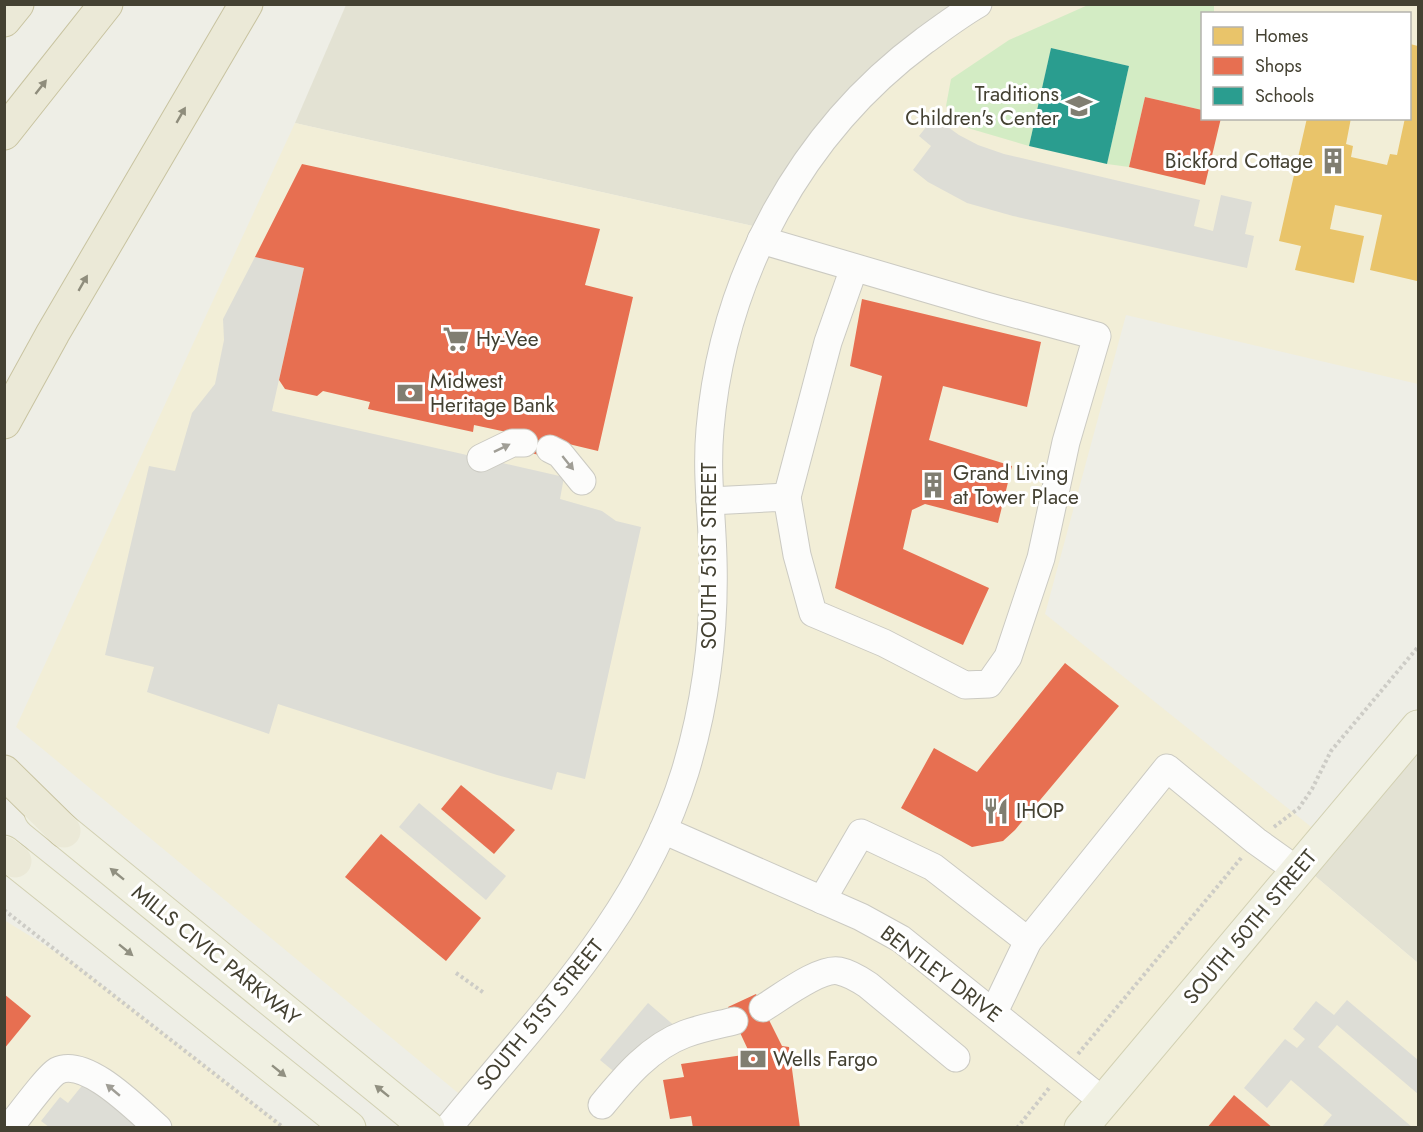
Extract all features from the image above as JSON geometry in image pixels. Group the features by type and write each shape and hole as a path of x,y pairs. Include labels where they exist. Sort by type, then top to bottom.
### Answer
{"highway":[{"path":"4,20 17,4"},
{"path":"4,133 106,4"},
{"path":"4,422 53,333 246,4"},
{"path":"4,396 53,333"},
{"path":"4,772 64,831"}],"main road":[{"name":"SOUTH 50TH STREET","path":"1081,1128 1419,727"},
{"name":"MILLS CIVIC PARKWAY","path":"4,782 428,1128"},
{"path":"8,855 349,1128"}],"street":[{"name":"SOUTH 51ST STREET","path":"448,1128 575,975 609,928 639,879 663,830 687,763 699,721 709,668 714,611 710,430 717,379 729,325 745,276 761,240 792,184 823,139 849,109 900,59 978,4"},
{"path":"761,240 1097,336 1065,442 1041,558 1008,657 989,684 965,685 884,643 813,613 797,555 787,497 828,342 854,268"},
{"path":"481,458 512,443 524,443"},
{"path":"550,449 560,454 582,481"},
{"path":"710,501 787,497"},
{"path":"994,1012 1028,940 1167,768 1298,871"},
{"name":"BENTLEY DRIVE","path":"663,830 861,917 901,939 1103,1101"},
{"path":"822,900 861,833 933,867 1028,940"},
{"path":"763,1008 822,972 837,970 854,976 868,985 956,1058"},
{"path":"602,1106 633,1069 669,1042 684,1034 734,1021"},
{"path":"9,1128 55,1072 70,1068 87,1072 101,1080 158,1128"}],"path":[{"path":"4,910 284,1128"},
{"path":"456,973 484,993"},
{"path":"1017,1128 1053,1083"}],"shaded area":[{"path":"346,5 978,5 766,229 295,123"},
{"path":"978,5 1418,5 1418,384 1126,315 1045,614 1325,838 1302,865 1418,963 1418,1127 448,1127 469,1102 16,727 295,123 766,229 823,139"},
{"path":"934,117 959,135 978,145 1004,154 1200,200 1194,226 1213,231 1221,195 1252,202 1245,234 1254,236 1247,268 1013,216 967,203 928,182 913,170 931,146 919,136"},
{"path":"255,257 304,268 272,411 564,477 560,499 602,511 616,521 641,527 585,779 557,772 552,790 497,775 278,704 269,734 147,692 154,667 105,655 149,466 175,471 192,413 215,384 224,340 223,319"},
{"path":"1418,727 1418,963 1302,865"},
{"path":"419,803 506,876 486,900 399,827"},
{"path":"4,920 74,963 285,1127 5,1127"},
{"path":"1347,1000 1418,1060 1418,1094 1337,1025 1318,1047 1412,1127 1322,1127 1332,1115 1291,1080 1267,1108 1244,1088 1285,1039 1297,1048 1305,1039 1293,1029 1316,1001 1334,1015"},
{"path":"648,1003 684,1034 623,1079 600,1060"},
{"path":"85,1082 140,1127 49,1127 41,1121 60,1097 68,1103"}],"green space":[{"path":"1088,5 1214,5 1214,12 1201,12 1201,110 1145,97 1129,167 1107,164 1129,66 1051,48 1029,146 961,126 946,106 951,79 1009,40"}],"building: Homes":[{"name":"Bickford Cottage","path":"1411,44 1418,46 1417,281 1370,270 1382,215 1335,205 1330,229 1364,236 1354,283 1295,270 1301,246 1279,241 1307,120 1351,120 1346,144 1353,146 1351,157 1387,165 1390,154 1397,155 1405,120 1411,120"}],"building: Shops":[{"path":"1145,97 1201,110 1201,120 1221,120 1205,185 1129,167"},
{"name":"Hy-Vee","path":"302,164 600,229 585,285 633,297 598,451 552,440 548,457 522,451 525,436 474,425 473,432 368,409 370,402 323,391 317,396 285,389 279,380 304,268 255,257"},
{"name":"Grand Living at Tower Place","path":"862,299 1041,342 1027,407 943,386 929,440 1012,466 998,523 925,504 912,510 903,549 989,588 963,645 835,588 882,376 850,366"},
{"path":"1065,663 1119,706 1015,830 1003,841 972,847 901,808 934,748 977,772"},
{"path":"461,785 515,830 494,854 441,809"},
{"path":"381,834 481,918 446,961 345,877"},
{"path":"4,994 31,1016 4,1049"},
{"name":"Wells Fargo","path":"756,994 782,1046 789,1047 800,1128 693,1128 691,1116 670,1119 663,1080 684,1077 681,1064 750,1054 728,1007"},
{"path":"1234,1095 1273,1128 1207,1128"}],"building: Schools":[{"name":"Traditions Children's Center","path":"1051,48 1129,66 1107,164 1029,146"}],"place":[{"name":"Traditions Children's Center","path":"1079,106"},
{"name":"Bickford Cottage","path":"1333,161"},
{"name":"Hy-Vee","path":"456,339"},
{"name":"Midwest Heritage Bank","path":"410,393"},
{"name":"Grand Living at Tower Place","path":"933,485"},
{"name":"IHOP","path":"996,811"},
{"name":"Wells Fargo","path":"753,1059"}]}
